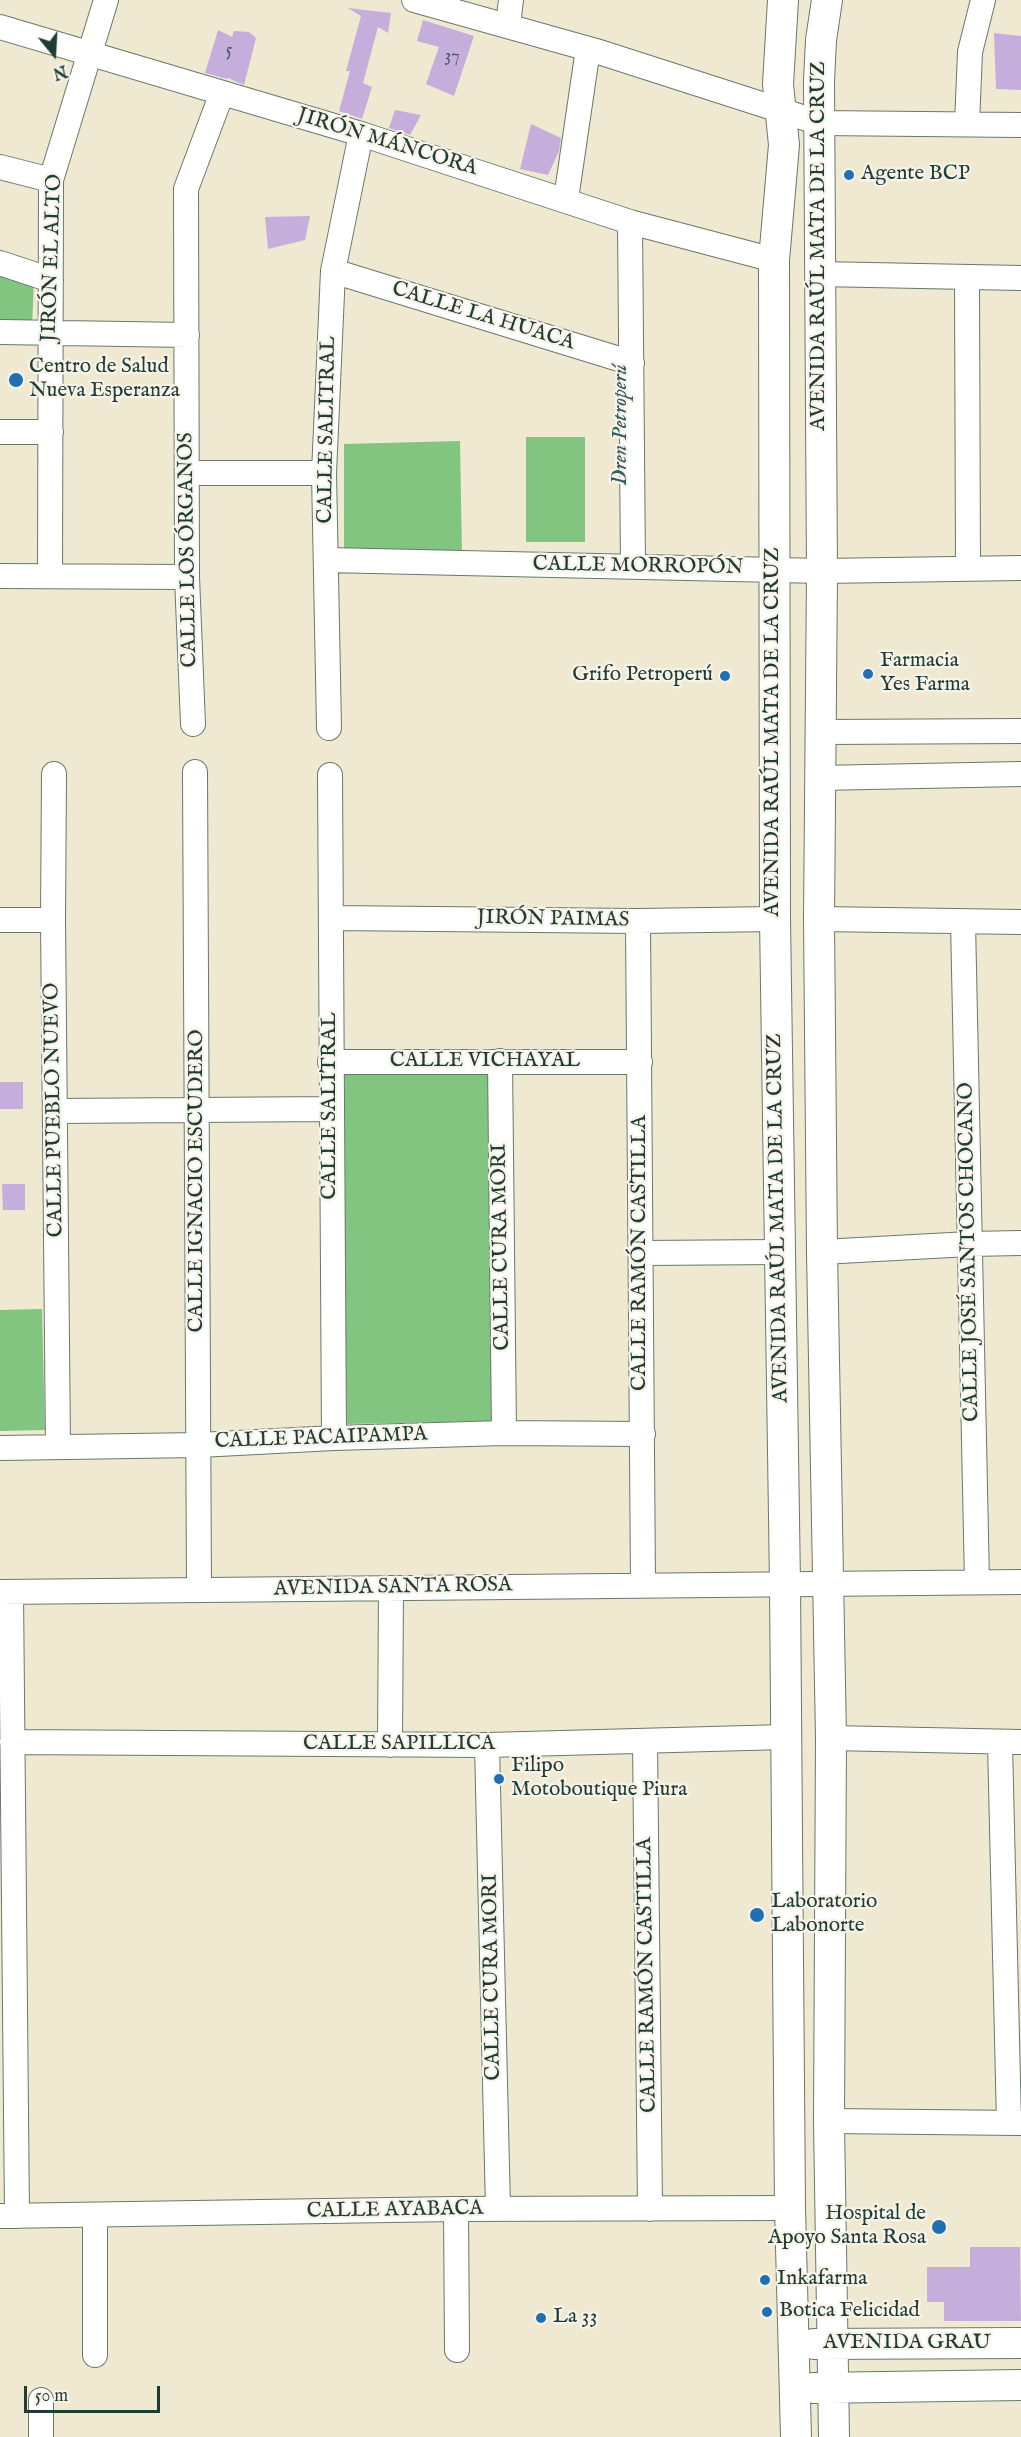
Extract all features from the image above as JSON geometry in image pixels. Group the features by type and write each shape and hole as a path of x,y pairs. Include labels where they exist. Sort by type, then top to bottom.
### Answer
{"main road":[{"name":"AVENIDA RAÚL MATA DE LA CRUZ","path":"783,0 778,84 784,145 774,260 775,919 785,1584 790,2208 796,2437"},
{"name":"AVENIDA RAÚL MATA DE LA CRUZ","path":"827,0 821,40 819,81 822,571 819,919 822,1252 831,1738 829,2121 834,2437"},
{"path":"776,730 822,732"},
{"path":"776,779 819,778"},
{"name":"AVENIDA GRAU","path":"794,2345 1021,2343"},
{"name":"AVENIDA GRAU","path":"796,2389 1021,2385"}],"street":[{"name":"JIRÓN EL ALTO","path":"50,576 51,180 106,0"},
{"path":"414,0 588,49 820,123 1021,125"},
{"path":"508,25 511,0"},
{"path":"967,124 970,52 983,0"},
{"name":"JIRÓN MÁNCORA","path":"0,27 361,134 630,222 774,260"},
{"path":"566,200 588,49"},
{"name":"CALLE LOS ÓRGANOS","path":"193,724 188,577 186,189 222,93"},
{"name":"CALLE SALITRAL","path":"328,728 324,473 333,271 361,134"},
{"path":"0,167 51,180"},
{"path":"630,222 633,566"},
{"path":"0,263 51,280"},
{"name":"CALLE LA HUACA","path":"333,271 632,363"},
{"path":"819,274 1021,278"},
{"path":"967,278 968,568"},
{"path":"0,332 187,335"},
{"path":"0,432 51,432"},
{"path":"187,473 324,473"},
{"name":"CALLE MORROPÓN","path":"327,560 822,571 1021,568"},
{"path":"0,576 188,577"},
{"path":"822,732 1021,730"},
{"name":"CALLE IGNACIO ESCUDERO","path":"195,772 199,1590"},
{"name":"CALLE PUEBLO NUEVO","path":"54,774 53,920 58,1447"},
{"path":"819,778 1021,774"},
{"name":"CALLE SALITRAL","path":"330,775 334,1438"},
{"name":"JIRÓN PAIMAS","path":"332,918 638,921 775,919"},
{"path":"819,919 1021,922"},
{"path":"0,920 53,920"},
{"name":"CALLE RAMÓN CASTILLA","path":"638,921 644,1585"},
{"name":"CALLE JOSÉ SANTOS CHOCANO","path":"963,922 977,1582"},
{"name":"CALLE CURA MORI","path":"500,1061 504,1433"},
{"name":"CALLE VICHAYAL","path":"330,1062 640,1062"},
{"path":"55,1111 331,1109"},
{"path":"822,1252 1021,1243"},
{"path":"642,1253 779,1252"},
{"name":"CALLE PACAIPAMPA","path":"0,1448 199,1445 504,1433 643,1434"},
{"name":"AVENIDA SANTA ROSA","path":"5,1592 1021,1582"},
{"path":"390,1745 391,1588"},
{"path":"5,1592 12,1742 7,1916 8,2216"},
{"name":"CALLE SAPILLICA","path":"12,1742 487,1745 785,1737"},
{"path":"829,2121 1015,2123 1010,1743 831,1738"},
{"name":"CALLE RAMÓN CASTILLA","path":"645,1741 650,2209"},
{"name":"CALLE CURA MORI","path":"487,1745 498,2209"},
{"name":"CALLE AYABACA","path":"8,2216 498,2209 790,2208"},
{"path":"456,2210 457,2350"},
{"path":"95,2215 95,2355"},
{"path":"40,2400 40,2437"}],"green space":[{"path":"0,268 34,279 32,328 0,326"},
{"path":"526,437 585,437 585,542 526,542"},
{"path":"460,441 462,555 344,552 344,444"},
{"path":"490,1073 495,1421 347,1424 341,1074"},
{"path":"42,1309 45,1430 0,1431 0,1310"}],"building":[{"path":"348,8 391,13 388,33 378,27 363,83 372,87 362,119 339,111 350,71 346,71 361,16"},
{"path":"423,20 474,36 454,96 426,84 439,47 417,41"},
{"path":"218,30 232,37 234,31 249,32 256,38 244,85 228,78 205,73"},
{"path":"994,33 1021,36 1021,90 996,89"},
{"path":"395,110 421,115 410,135 389,128"},
{"path":"531,124 561,138 559,151 548,175 520,169"},
{"path":"310,216 305,240 268,249 265,217"},
{"path":"0,1082 23,1082 23,1109 0,1109"},
{"path":"2,1184 25,1184 25,1210 3,1210"},
{"path":"970,2247 1020,2247 1021,2321 944,2321 944,2302 927,2302 927,2267 970,2267"}],"place":[{"name":"Agente BCP","path":"849,175"},
{"name":"Centro de Salud Nueva Esperanza","path":"16,380"},
{"name":"Farmacia Yes Farma","path":"868,674"},
{"name":"Grifo Petroperú","path":"725,676"},
{"name":"Filipo Motoboutique Piura","path":"499,1779"},
{"name":"Laboratorio Labonorte","path":"757,1915"},
{"name":"Hospital de Apoyo Santa Rosa","path":"939,2227"},
{"name":"Inkafarma","path":"765,2280"},
{"name":"Botica Felicidad","path":"767,2312"},
{"name":"La 33","path":"541,2318"}],"water label":[{"name":"Dren Petroperú","path":"621,425"}]}
